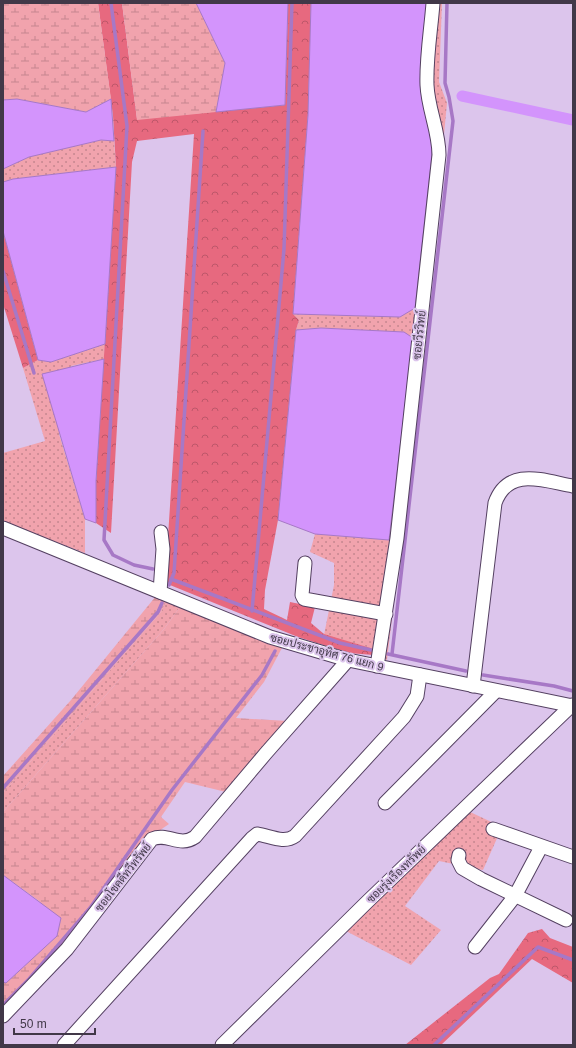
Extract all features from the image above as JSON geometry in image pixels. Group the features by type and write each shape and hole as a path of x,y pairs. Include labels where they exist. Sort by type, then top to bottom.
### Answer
{"street":[{"name":"ซอยวีรวิทย์","path":"377,666 397,538 439,155 439,143 432,120 427,86 434,3"},
{"path":"473,686 495,503 498,494 509,484 520,478 530,478 573,486"},
{"name":"ซอยประชาอุทิศ 76 แยก 9","path":"3,528 270,637 348,660 572,706"},
{"path":"160,592 162,549 161,532"},
{"path":"305,563 302,595 304,599 386,614"},
{"name":"ซอยโชคดีทวีทรัพย์","path":"3,1016 67,949 152,839 159,836 181,842 190,841 196,837 266,753 348,660"},
{"path":"64,1045 252,838 257,834 284,840 289,840 294,836 404,717 417,696 420,675"},
{"path":"385,804 496,691"},
{"name":"ซอยรุ่งเรืองทรัพย์","path":"222,1045 366,903 572,706"},
{"path":"494,829 541,847 573,857"},
{"path":"475,947 515,896 541,847"},
{"path":"459,856 458,860 462,868 515,896 566,920"}],"green space":[{"path":"3,3 98,3 111,99 86,112 17,99 3,100"},
{"path":"98,3 122,3 137,119 285,105 288,3 311,3 308,115 293,314 299,320 296,330 278,520 265,590 264,609 287,620 290,602 315,607 311,623 324,634 374,649 373,655 349,653 298,637 165,583 194,134 137,141 132,162 111,533 96,523 96,481 116,167 113,116"},
{"path":"122,3 196,3 225,63 216,112 137,120"},
{"path":"427,3 442,3 439,82 447,103 423,356 387,660 373,655 374,649 324,635 334,585 334,563 310,552 315,534 389,540 403,332 321,328 296,330 299,320 293,314 400,317 433,144 427,121 422,88"},
{"path":"101,140 114,141 116,167 13,179 3,182 3,169 28,157"},
{"path":"3,231 38,360 23,368 3,304"},
{"path":"105,344 104,359 71,366 59,434 85,519 85,553 3,522 3,453 45,441 23,368 38,360 51,362"},
{"path":"156,596 167,600 161,612 3,793 3,776 71,700"},
{"path":"167,600 180,607 164,629 3,812 3,793 161,612"},
{"path":"180,607 284,644 264,682 236,718 288,721 226,792 185,782 161,817 169,824 140,848 53,955 3,1011 3,982 6,983 57,936 39,901 3,875 3,812 164,629"},
{"path":"468,811 502,827 483,870 439,861 405,906 441,930 411,965 346,931"},
{"path":"542,929 550,938 573,947 573,983 532,959 441,1045 405,1045 490,978 499,974 528,933"}],"shaded area":[{"path":"196,3 288,3 285,105 216,112 225,63"},
{"path":"311,3 427,3 422,88 427,121 433,144 415,308 400,317 293,314 308,115"},
{"path":"17,99 86,112 111,99 114,141 101,140 29,157 3,169 3,100"},
{"path":"116,167 105,344 51,362 38,360 3,231 3,182 13,179"},
{"path":"321,328 404,332 413,338 389,540 315,534 278,520 296,330"},
{"path":"104,359 96,481 96,523 85,519 42,374"},
{"path":"3,875 61,918 57,936 6,983 3,982"}],"waterway":[{"path":"111,3 127,126 104,540 113,555 134,565 153,569"},
{"path":"252,611 284,249 292,3"},
{"path":"392,654 453,121 445,83 447,3"},
{"path":"462,96 573,120"},
{"path":"169,585 174,573 203,131"},
{"path":"3,271 34,373"},
{"path":"171,579 340,643 371,650"},
{"path":"3,788 158,612 162,603"},
{"path":"3,1005 29,979 90,908 172,790 262,675 275,651"},
{"path":"388,654 466,671"},
{"path":"483,675 554,686 573,691"},
{"path":"434,1045 538,947 573,960"}]}
